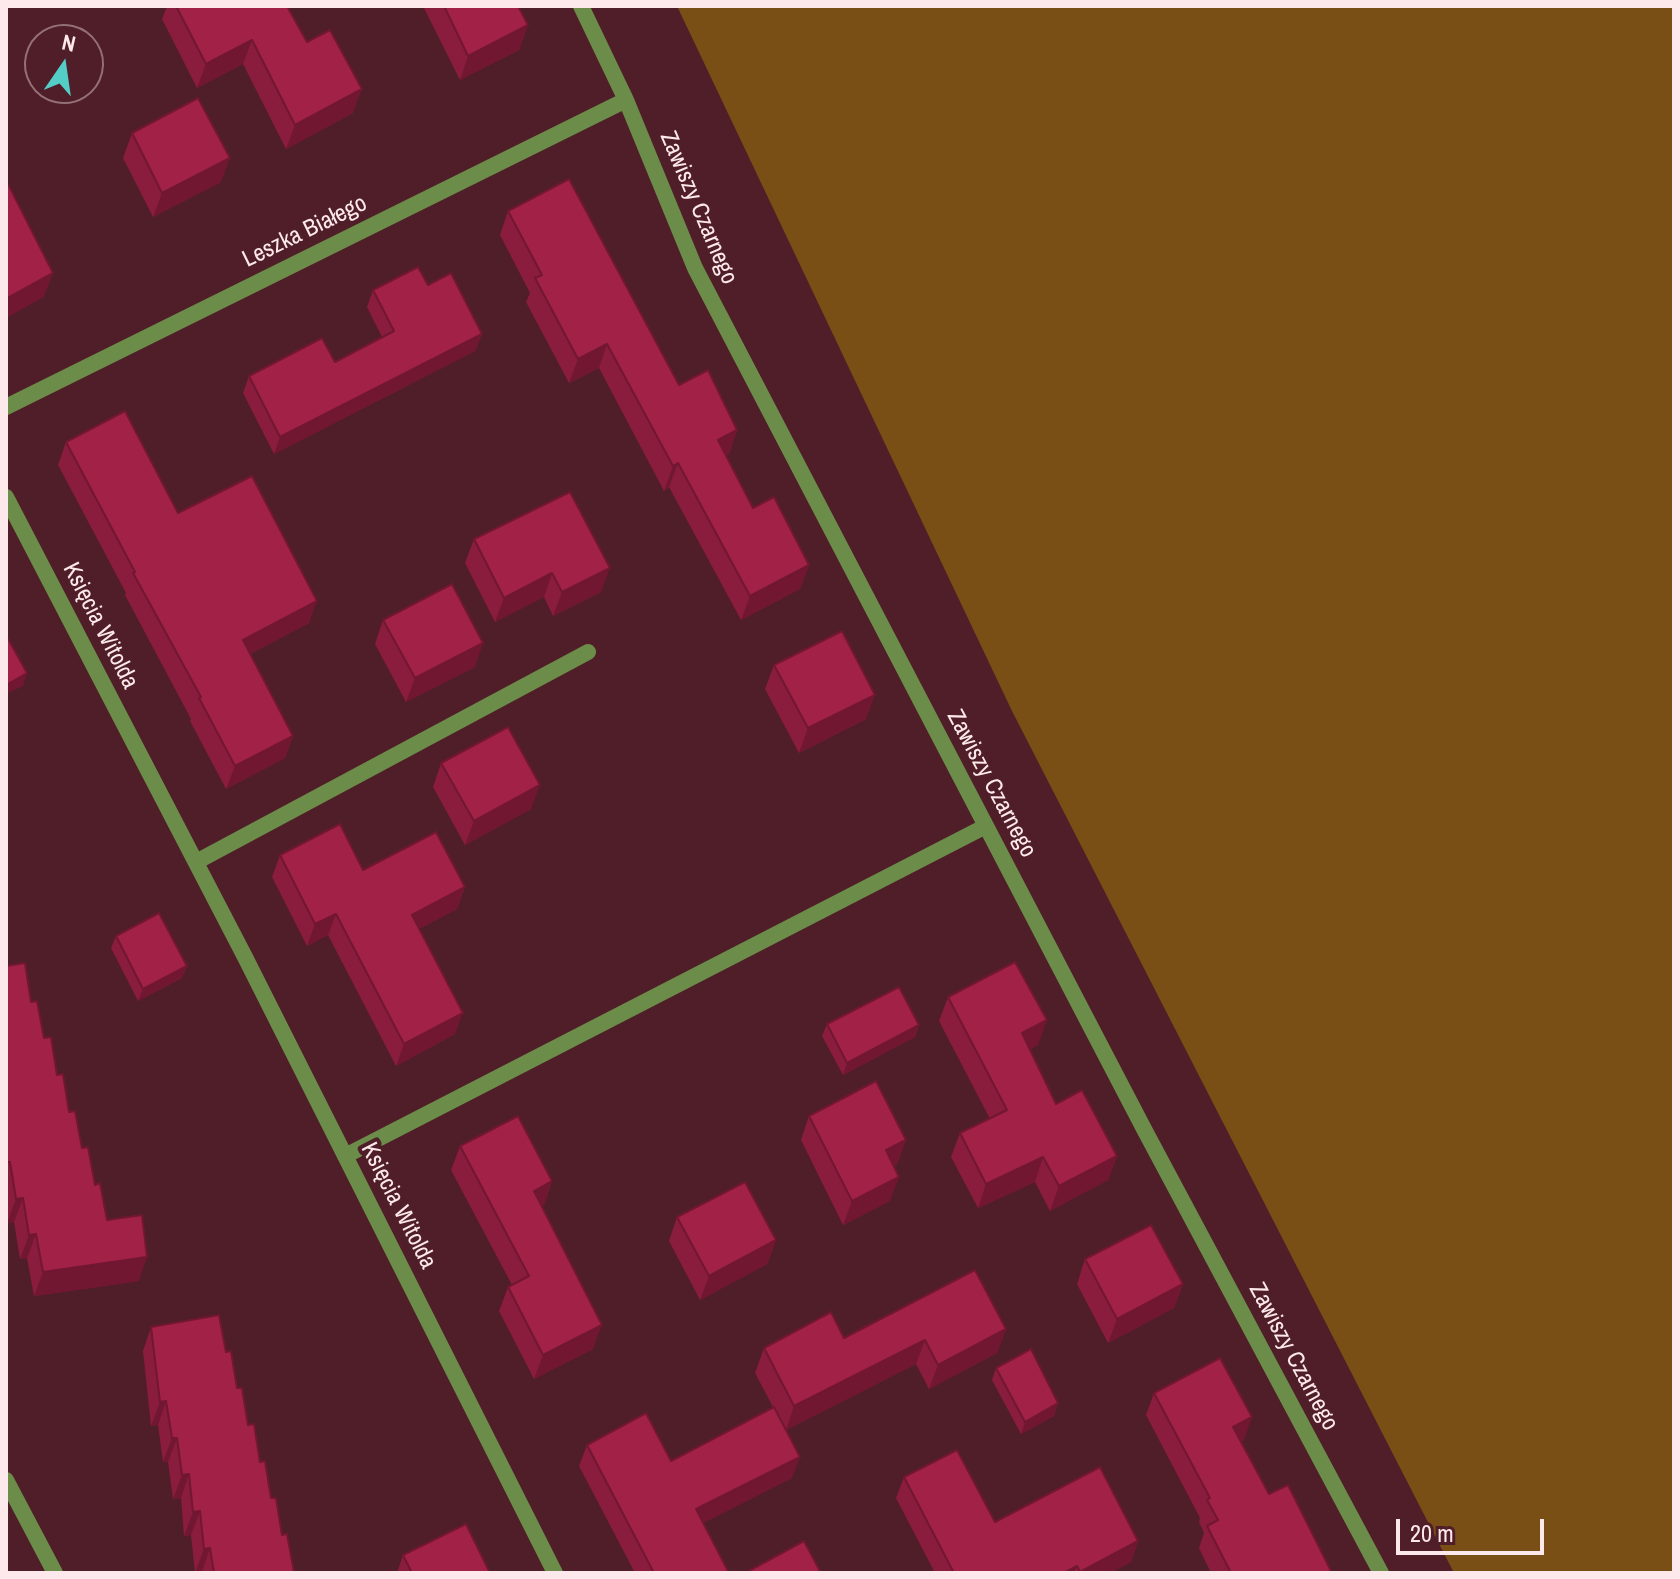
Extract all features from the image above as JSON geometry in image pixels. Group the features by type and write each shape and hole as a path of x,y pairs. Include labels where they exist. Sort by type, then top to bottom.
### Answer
{"street":[{"name":"Zawiszy Czarnego","path":"581,6 626,100 695,268 1144,1129 1381,1573"},
{"name":"Leszka Białego","path":"6,407 626,100"},
{"name":"Księcia Witolda","path":"6,497 196,862 555,1573"},
{"path":"196,862 588,652"},
{"path":"345,1156 986,826"},
{"path":"6,1480 55,1573"}],"shaded area":[{"path":"677,6 1674,6 1674,1573 1454,1573 1012,711"}],"building":[{"path":"176,6 287,6 307,42 330,30 362,89 295,125 252,40 206,64"},
{"path":"444,6 518,6 528,25 468,56"},
{"path":"198,98 230,158 162,193 132,133"},
{"path":"569,179 679,385 708,370 737,430 718,440 753,508 774,497 809,565 750,596 678,463 673,466 607,344 578,359 535,278 542,275 508,211"},
{"path":"6,180 53,273 6,299"},
{"path":"418,267 428,285 451,273 482,334 280,437 249,376 322,338 335,362 394,331 373,290"},
{"path":"125,411 178,513 252,476 317,601 243,640 293,736 235,766 66,442"},
{"path":"570,492 610,568 562,592 552,573 504,598 474,539"},
{"path":"452,584 483,643 415,678 383,620"},
{"path":"842,631 875,695 808,728 774,665"},
{"path":"6,635 27,673 6,685"},
{"path":"508,727 540,785 474,821 441,763"},
{"path":"340,824 363,870 436,832 465,887 412,915 463,1013 404,1044 336,914 315,924 280,855"},
{"path":"159,913 187,966 143,989 116,936"},
{"path":"1015,962 1047,1020 1022,1033 1056,1104 1082,1090 1117,1156 1059,1186 1043,1157 986,1184 960,1133 1007,1110 948,997"},
{"path":"25,963 31,1002 37,1001 44,1038 51,1037 57,1075 63,1074 69,1112 75,1111 82,1148 88,1147 95,1185 100,1183 107,1220 142,1215 147,1257 43,1272 36,1234 29,1235 23,1198 16,1199 10,1162 6,1162 6,966"},
{"path":"899,987 919,1025 847,1063 827,1024"},
{"path":"876,1081 906,1140 886,1150 899,1177 852,1201 809,1116"},
{"path":"518,1116 552,1181 534,1191 602,1325 543,1355 508,1287 529,1276 460,1146"},
{"path":"745,1182 776,1240 709,1276 677,1217"},
{"path":"1151,1225 1183,1284 1117,1319 1085,1259"},
{"path":"975,1270 1006,1329 938,1365 925,1340 794,1406 764,1348 831,1312 844,1338"},
{"path":"219,1315 226,1352 231,1351 237,1388 242,1388 248,1425 254,1424 260,1462 265,1461 271,1498 276,1498 282,1535 287,1534 294,1572 298,1573 214,1573 210,1548 204,1549 200,1511 193,1512 189,1474 182,1475 177,1438 172,1438 166,1401 160,1402 151,1327"},
{"path":"1031,1349 1058,1403 1025,1422 996,1368"},
{"path":"1220,1358 1252,1417 1233,1427 1269,1494 1288,1485 1332,1573 1231,1573 1207,1526 1218,1520 1207,1500 1210,1498 1154,1393"},
{"path":"774,1407 800,1457 696,1509 729,1573 654,1573 587,1445 646,1413 671,1461"},
{"path":"957,1450 995,1522 1100,1467 1138,1541 1080,1572 1077,1566 1064,1573 954,1573 904,1477"},
{"path":"466,1524 490,1573 412,1573 403,1555"},
{"path":"804,1541 821,1573 745,1573"}]}
